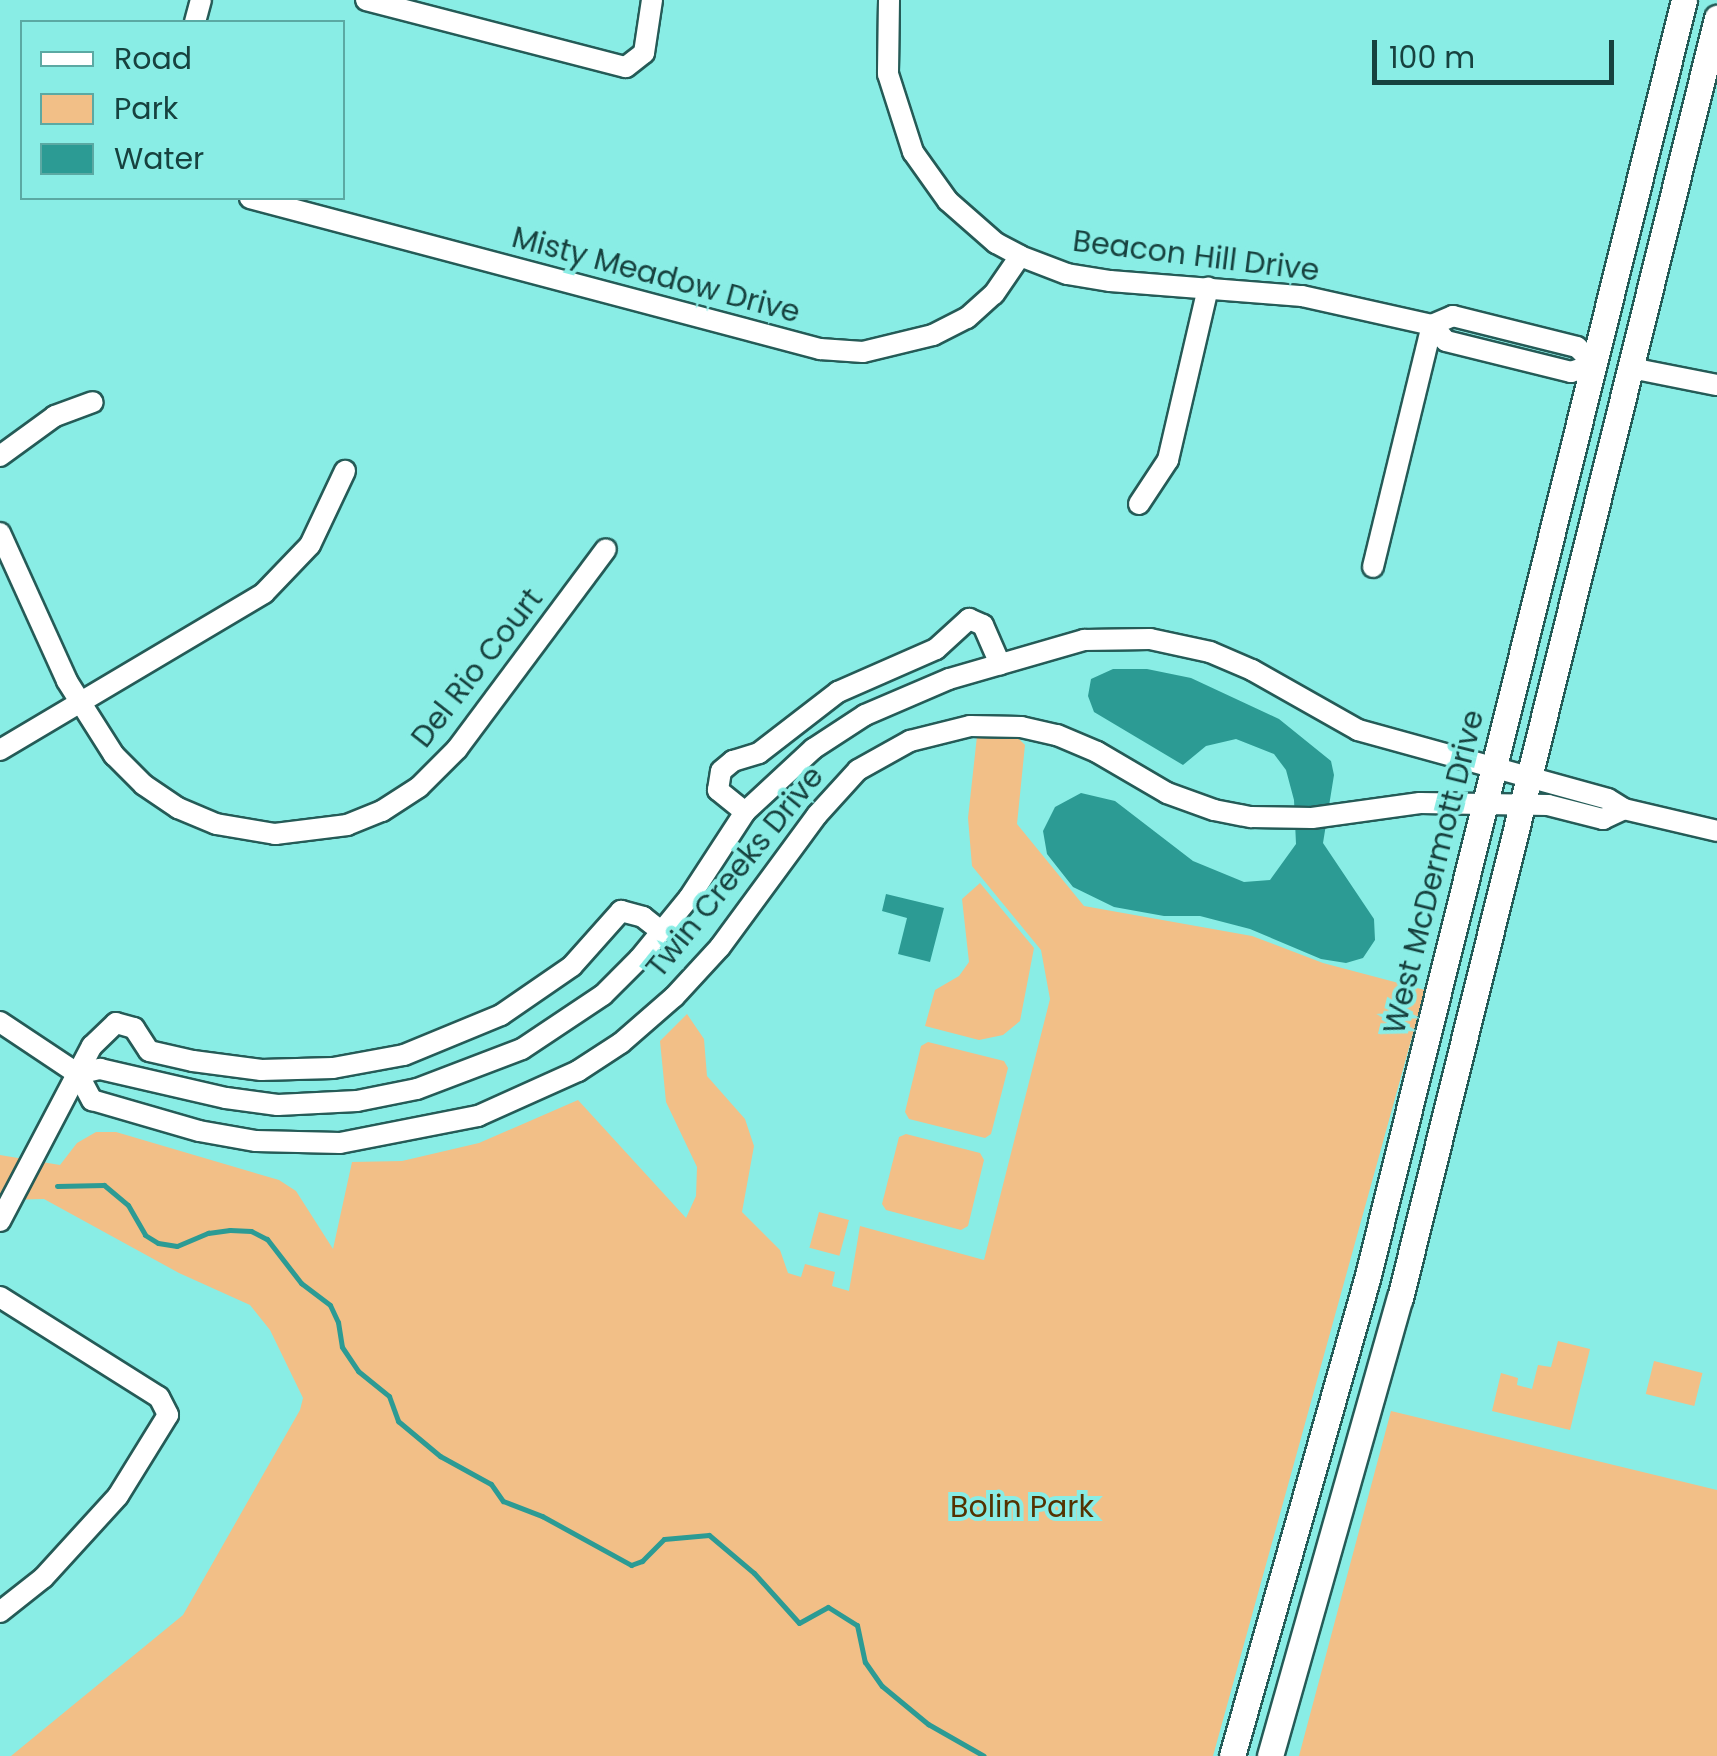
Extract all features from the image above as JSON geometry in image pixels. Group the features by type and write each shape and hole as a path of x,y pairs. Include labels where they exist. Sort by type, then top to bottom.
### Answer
{"main road":[{"name":"West McDermott Drive","path":"1232,1756 1368,1278 1684,0"},
{"path":"1270,1756 1400,1298 1717,18"},
{"path":"1594,364 1631,368"}],"street":[{"path":"366,0 425,8 618,66 640,60 646,46 652,0"},
{"name":"Beacon Hill Drive","path":"889,0 888,74 913,152 948,201 983,233 1020,256 1067,274 1302,296 1432,325 1453,316 1577,347 1594,364"},
{"name":"Misty Meadow Drive","path":"258,200 820,349 863,352 933,335 968,318 994,294 1020,256"},
{"path":"1139,504 1168,460 1208,288"},
{"path":"1373,567 1432,325"},
{"path":"1631,368 1717,385"},
{"path":"0,456 55,416 93,402"},
{"path":"0,750 264,593 310,545 345,470"},
{"name":"Del Rio Court","path":"0,534 79,702 128,771 161,797 197,817 237,830 275,834 347,825 400,801 457,749 606,549"},
{"path":"745,812 718,790 721,770 733,761 759,754 838,692 936,649 970,619 987,631 1000,664"},
{"name":"Twin Creeks Drive","path":"78,1074 100,1070 226,1098 278,1105 357,1100 417,1088 522,1049 603,995 662,932 745,812 814,749 866,715 949,679 1084,640 1169,642 1242,665 1358,730 1608,799 1624,809"},
{"name":"Twin Creeks Drive","path":"0,1022 78,1074 92,1100 200,1131 270,1142 382,1138 502,1108 600,1056 674,997 720,947 817,815 858,770 894,748 950,729 994,725 1040,730 1082,745 1148,784 1232,814 1282,819 1420,804 1548,805 1603,818 1624,809"},
{"path":"1624,809 1717,831"},
{"path":"0,1221 98,1035 116,1023 134,1028 149,1051 232,1068 333,1068 404,1055 452,1038 530,998 572,966 622,910 643,917 662,932"},
{"path":"0,1298 159,1396 168,1415 118,1496 43,1578 0,1612"}],"green space":[{"name":"Bolin Park","path":"977,736 1017,737 1025,745 1017,824 1084,906 1252,936 1323,963 1425,990 1213,1756 11,1756 183,1615 300,1410 303,1398 270,1330 250,1305 179,1273 44,1199 0,1200 0,1155 60,1165 77,1143 96,1132 116,1132 279,1180 296,1191 333,1249 352,1162 402,1161 479,1143 578,1100 686,1218 696,1196 697,1167 666,1102 660,1041 687,1014 704,1039 707,1076 745,1119 754,1146 742,1212 780,1250 788,1273 801,1277 805,1264 835,1272 832,1286 849,1291 860,1226 984,1260 1050,999 1041,950 972,866 968,818"},
{"path":"980,883 1034,948 1020,1021 1003,1035 979,1040 925,1026 935,990 959,976 969,962 962,899"},
{"path":"928,1042 1004,1061 1008,1068 991,1134 985,1138 909,1119 905,1112 921,1046"},
{"path":"906,1134 980,1153 984,1160 968,1226 961,1230 886,1210 882,1204 899,1137"},
{"path":"819,1212 849,1220 839,1256 809,1248"},
{"path":"1558,1341 1590,1349 1570,1430 1492,1411 1501,1373 1518,1378 1517,1385 1532,1389 1538,1365 1551,1367"},
{"path":"1654,1361 1703,1373 1694,1406 1646,1394"},
{"path":"1391,1411 1717,1490 1717,1756 1299,1756"}],"water":[{"path":"1113,669 1147,669 1191,678 1279,719 1331,761 1334,775 1323,843 1374,919 1375,940 1363,958 1346,963 1321,959 1250,929 1200,916 1164,916 1114,907 1073,887 1047,854 1043,831 1055,807 1081,793 1115,801 1193,861 1244,882 1270,880 1296,844 1294,800 1286,770 1274,754 1236,739 1206,746 1183,765 1094,712 1088,696 1091,679"},
{"path":"886,894 944,908 930,962 898,954 907,918 882,911"}],"waterway":[{"path":"57,1186 104,1185 128,1205 145,1235 158,1243 177,1246 208,1233 230,1230 251,1231 267,1239 301,1283 330,1305 338,1322 342,1347 358,1371 389,1396 398,1421 440,1456 491,1484 503,1501 542,1516 631,1565 642,1561 664,1539 709,1535 754,1573 799,1623 828,1607 857,1625 865,1662 882,1686 928,1724 984,1756"}]}
